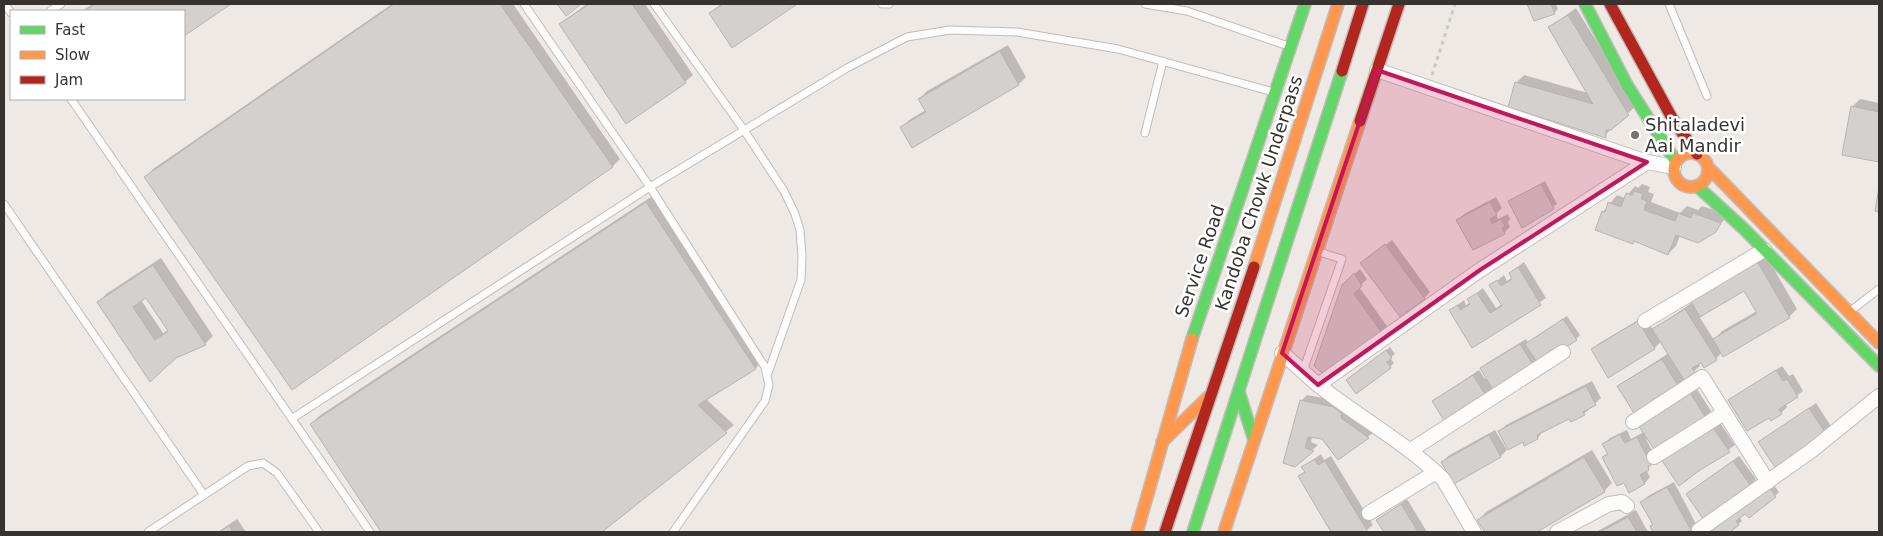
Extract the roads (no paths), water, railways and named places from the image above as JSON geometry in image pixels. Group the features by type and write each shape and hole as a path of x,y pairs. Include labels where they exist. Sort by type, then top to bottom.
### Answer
{"main road":[{"name":"Service Road","path":"1137,532 1188,352 1305,4"},
{"name":"Kandoba Chowk Underpass","path":"1165,532 1280,190 1338,4"},
{"path":"1193,532 1303,197 1363,4"},
{"path":"1224,532 1399,4"},
{"path":"1585,4 1595,26 1675,164 1674,173 1680,183 1686,186 1697,186 1706,179 1708,167"},
{"path":"1610,4 1672,118 1697,154 1702,157 1708,167 1879,343"},
{"path":"1675,164 1685,154 1697,154"},
{"path":"1697,186 1729,213 1836,326 1879,366"},
{"path":"1239,392 1254,440"},
{"path":"1162,442 1212,393"}],"street":[{"path":"1377,70 1647,162 1675,164"},
{"path":"1318,384 1480,270 1647,162"},
{"path":"1645,321 1764,250"},
{"path":"1411,450 1563,352"},
{"path":"1282,353 1318,384 1411,450 1436,472 1443,479 1474,532"},
{"path":"1633,422 1702,377 1768,482"},
{"path":"1699,530 1768,482 1879,396"},
{"path":"1654,457 1724,413"},
{"path":"1369,513 1436,472"},
{"path":"1557,532 1609,504 1622,502 1627,506"}],"lane":[{"path":"524,4 650,187 766,367 769,385 765,401 672,532"},
{"path":"654,4 744,130 784,191 800,230 801,280 767,375"},
{"path":"882,4 889,4"},
{"path":"1145,4 1187,11 1291,47"},
{"path":"1669,4 1707,96"},
{"path":"293,418 650,187 848,68 907,37 950,30 1017,32 1118,49 1275,93"},
{"path":"1145,134 1163,61"},
{"path":"72,100 370,532"},
{"path":"4,204 204,495"},
{"path":"1303,371 1342,259 1316,252"},
{"path":"1836,326 1848,313 1879,289"},
{"path":"148,532 248,466 263,463 277,473 319,532"}],"place":[{"name":"Shitaladevi Aai Mandir","path":"1635,135"}]}
